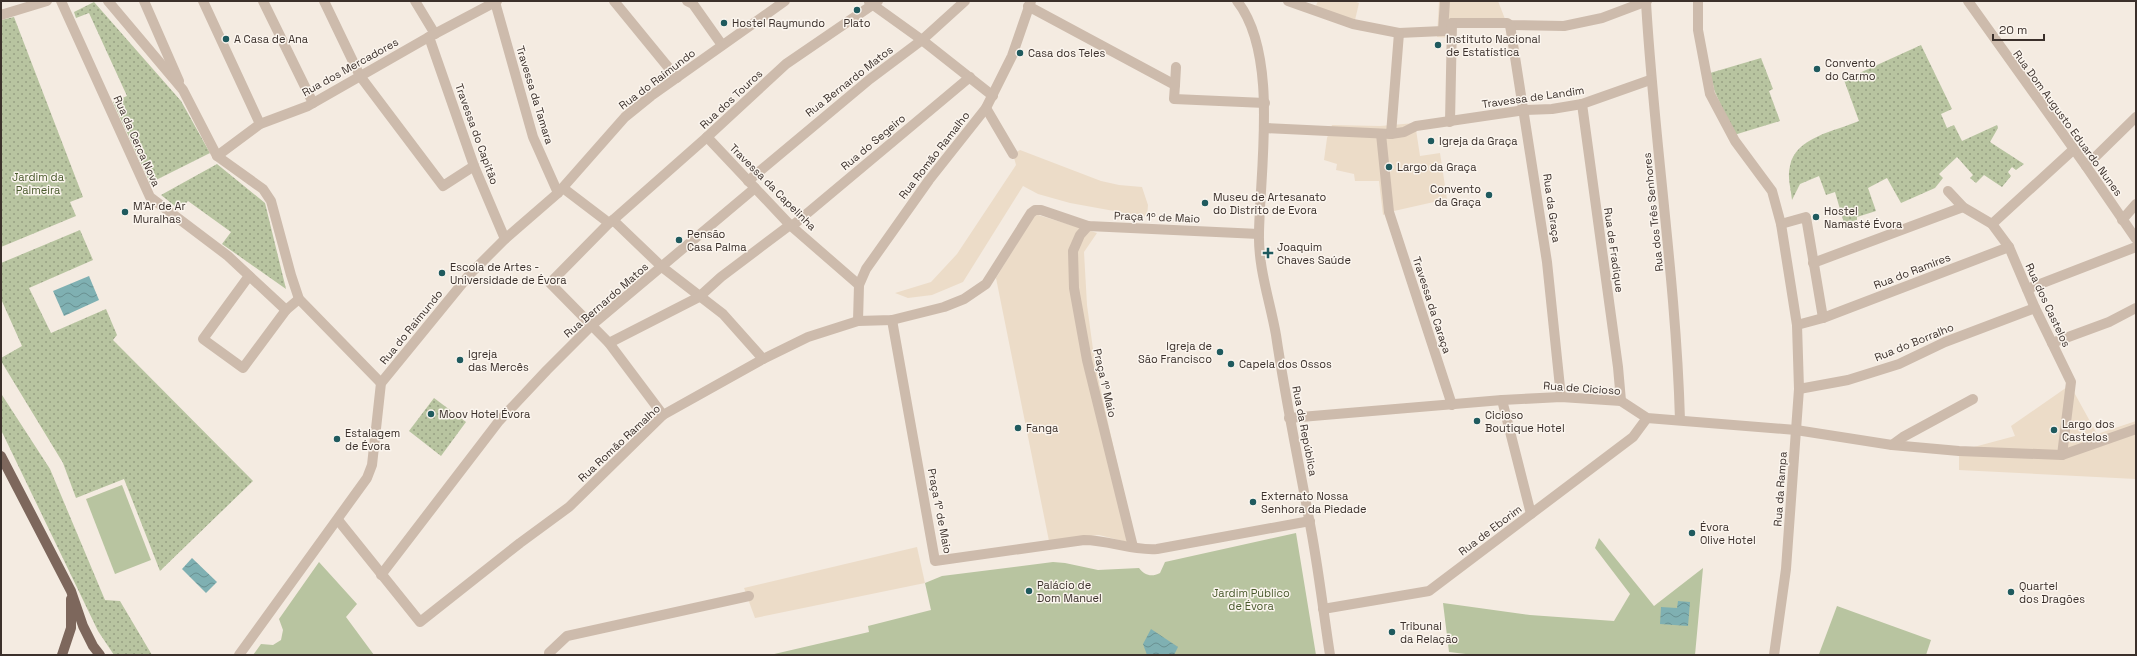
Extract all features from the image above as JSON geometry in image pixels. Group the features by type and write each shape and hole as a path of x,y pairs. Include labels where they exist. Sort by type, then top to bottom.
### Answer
{"main road":[{"path":"1,456 71,591 83,626 93,646 100,655"},
{"path":"62,655 70,628 71,591"}],"street":[{"path":"1,15 47,1"},
{"name":"Rua da Cerca Nova","path":"61,1 150,198 228,256 286,310"},
{"path":"108,1 183,90"},
{"path":"144,1 183,90 217,156 263,189 270,201 290,275 299,299 381,384 372,465 366,478 338,520 239,655"},
{"path":"203,1 260,124"},
{"path":"263,1 313,103"},
{"path":"324,1 360,76 443,186 474,166"},
{"name":"Travessa do Capitão","path":"415,1 432,36 474,166 505,239"},
{"path":"614,1 677,78"},
{"path":"687,1 693,4 722,45"},
{"name":"Rua do Raimundo","path":"381,384 470,274 505,239 560,190 625,117 722,45 785,1"},
{"name":"Rua Bernardo Matos","path":"381,575 499,421 592,325 662,267 751,184 870,79 922,40 965,1"},
{"name":"Rua da República","path":"1237,1 1250,20 1265,103 1259,234 1261,265 1272,314 1310,521 1330,655"},
{"path":"1288,1 1309,4 1353,24 1399,33 1443,31 1452,23 1507,23 1564,26 1602,18 1646,1"},
{"path":"1443,31 1445,1"},
{"name":"Rua dos Três Senhores","path":"1646,1 1650,80 1669,248 1678,356 1680,420"},
{"name":"Rua da Rampa","path":"1698,1 1698,30 1710,94 1735,141 1772,191 1781,224 1797,325 1799,389 1786,569 1774,655"},
{"name":"Rua Dom Augusto Eduardo Nunes","path":"1968,1 2074,149 2136,239"},
{"name":"Rua dos Mercadores","path":"217,156 260,124 313,103 496,2"},
{"name":"Travessa da Tamara","path":"496,2 533,137 560,190"},
{"path":"873,3 993,96"},
{"name":"Rua dos Touros","path":"592,325 550,283 611,221 707,138 786,64 873,3"},
{"path":"1029,3 1175,85"},
{"name":"Rua Romão Ramalho","path":"858,321 859,285 866,269 929,180 986,108 1012,56 1029,3"},
{"path":"1450,122 1452,23"},
{"name":"Rua da Graça","path":"1510,24 1525,110 1547,262 1561,397"},
{"path":"1264,128 1391,134 1399,33"},
{"path":"1176,67 1174,99 1265,103"},
{"name":"Rua do Segeiro","path":"609,343 699,297 721,277 791,226 970,77"},
{"name":"Travessa de Landim","path":"1391,134 1404,132 1416,126 1525,110 1552,109 1582,104 1650,80"},
{"name":"Rua de Fradique","path":"1582,104 1618,367 1621,401"},
{"path":"986,108 1014,154"},
{"path":"2086,166 2136,117"},
{"name":"Travessa da Caraça","path":"1381,134 1389,212 1452,405"},
{"name":"Travessa da Capelinha","path":"707,138 791,226 859,285"},
{"path":"1992,224 2074,149"},
{"path":"560,190 611,221 662,267 723,314 763,359"},
{"name":"Rua dos Castelos","path":"1948,191 1963,207 1992,224 2009,247 2035,308 2071,382 2062,455"},
{"path":"2122,220 2136,204"},
{"path":"1813,263 1963,207"},
{"name":"Praça 1º de Maio","path":"1133,547 1108,541 1084,540 936,561 892,320 944,307 964,299 986,284 1031,213 1035,210 1042,210 1088,226 1259,234"},
{"path":"1781,224 1806,217 1823,318"},
{"name":"Praça 1º Maio","path":"1088,226 1080,235 1073,251 1074,288 1087,360 1133,547"},
{"name":"Rua do Ramires","path":"1797,325 1823,318 2009,247"},
{"path":"2027,289 2136,247"},
{"path":"249,276 202,339 243,368 286,310 299,299"},
{"name":"Rua do Borralho","path":"1799,389 1848,380 1899,364 1945,342 2035,308"},
{"path":"2052,343 2109,322 2136,308"},
{"name":"Rua Romão Ramalho","path":"381,575 420,622 520,543 569,507 663,415 763,359 808,337 858,321 892,320"},
{"path":"592,325 609,343 663,415"},
{"name":"Rua de Cicioso","path":"1290,418 1502,400 1561,397 1621,401 1647,418 1796,430 1892,446 1959,451 2062,455"},
{"path":"1892,446 1903,437 1973,399"},
{"path":"1502,400 1531,514"},
{"name":"Rua de Eborim","path":"1323,609 1429,591 1633,437 1647,418"},
{"path":"2062,455 2136,429"},
{"path":"338,520 381,575"},
{"path":"1133,547 1145,550 1157,549 1310,521"},
{"path":"549,653 567,636 749,596"}],"green space":[{"path":"94,2 181,101 210,153 150,183 113,102 127,96 89,13 76,18 74,12"},
{"name":"Jardim da Palmeira","path":"14,17 83,197 70,202 76,216 1,247 1,20"},
{"path":"1921,45 1952,109 1941,114 1947,128 1954,125 1962,141 1997,125 1998,128 1990,142 2024,164 2016,170 2012,167 2008,172 2011,176 2002,187 1984,175 1976,183 1970,178 1973,175 1957,157 1939,174 1943,178 1935,188 1901,203 1887,178 1868,188 1876,211 1857,217 1857,220 1844,223 1835,192 1826,195 1819,176 1800,184 1792,200 1789,170 1793,156 1800,148 1818,136 1859,121 1844,80"},
{"path":"1761,58 1773,89 1769,91 1780,121 1734,135 1715,92 1710,73"},
{"path":"217,164 265,203 286,289 222,244 231,232 188,201 180,210 161,195"},
{"path":"80,230 93,260 29,288 51,333 106,309 117,335 113,340 253,481 160,571 124,479 76,498 63,463 1,361 1,358 22,346 1,299 1,263"},
{"path":"2,395 50,469 105,600 120,601 152,655 114,655 98,631 1,430"},
{"path":"434,398 466,422 441,456 409,431"},
{"path":"122,485 151,560 115,574 86,499"},
{"name":"Jardim Público de Évora","path":"1296,533 1316,655 770,655 869,632 868,626 931,610 925,583 942,576 1053,562 1098,570 1139,568 1146,574 1154,575 1160,573 1165,562"},
{"path":"1599,538 1654,606 1703,568 1695,655 1474,655 1449,652 1443,603 1530,615 1614,621 1630,594 1595,548"},
{"path":"319,562 357,604 346,617 374,655 253,655 261,644 273,645 281,640 283,630 279,619"},
{"path":"1837,606 1931,640 1926,655 1819,654"}],"shaded area":[{"path":"1318,1 1353,1 1359,3 1355,20 1314,10"},
{"path":"1439,1 1498,1 1505,19 1456,27 1456,38 1437,37"},
{"name":"Largo da Graça","path":"1415,123 1420,156 1440,153 1447,199 1394,211 1383,215 1379,181 1355,181 1354,174 1336,170 1337,164 1324,160 1327,138 1332,125 1380,126"},
{"path":"1020,150 1101,181 1119,185 1142,187 1148,205 1147,217 1070,203 1038,194 1023,186 963,282 932,295 908,298 895,293 931,282 957,254 1016,165 1013,154"},
{"path":"1035,214 1097,233 1084,252 1087,305 1095,364 1135,544 1099,535 1049,541 996,278"},
{"name":"Largo dos Castelos","path":"2070,385 2097,434 2136,421 2136,479 1959,470 1959,451 2015,436 2011,426"},
{"path":"917,547 925,583 755,618 744,588"}],"water":[{"path":"89,276 99,300 64,316 53,291"},
{"path":"192,558 217,582 206,593 182,569"},
{"path":"1678,601 1690,602 1688,626 1660,624 1661,607 1677,608"},
{"path":"1151,629 1178,647 1174,655 1147,655 1143,644"}],"place":[{"name":"Plato","path":"857,10"},
{"name":"Hostel Raymundo","path":"724,23"},
{"name":"A Casa de Ana","path":"226,39"},
{"name":"Instituto Nacional de Estatística","path":"1438,45"},
{"name":"Casa dos Teles","path":"1020,53"},
{"name":"Convento do Carmo","path":"1817,69"},
{"name":"Igreja da Graça","path":"1431,141"},
{"name":"Largo da Graça","path":"1389,167"},
{"name":"Convento da Graça","path":"1489,195"},
{"name":"Museu de Artesanato do Distrito de Evora","path":"1205,203"},
{"name":"M'Ar de Ar Muralhas","path":"125,212"},
{"name":"Hostel Namasté Évora","path":"1816,217"},
{"name":"Pensão Casa Palma","path":"679,240"},
{"name":"Joaquim Chaves Saúde","path":"1268,253"},
{"name":"Escola de Artes - Universidade de Évora","path":"442,273"},
{"name":"Igreja de São Francisco","path":"1220,352"},
{"name":"Igreja das Mercês","path":"460,360"},
{"name":"Capela dos Ossos","path":"1231,364"},
{"name":"Moov Hotel Évora","path":"431,414"},
{"name":"Cicioso Boutique Hotel","path":"1477,421"},
{"name":"Fanga","path":"1018,428"},
{"name":"Largo dos Castelos","path":"2054,430"},
{"name":"Estalagem de Évora","path":"337,439"},
{"name":"Externato Nossa Senhora da Piedade","path":"1253,502"},
{"name":"Évora Olive Hotel","path":"1692,533"},
{"name":"Palácio de Dom Manuel","path":"1029,591"},
{"name":"Quartel dos Dragões","path":"2011,592"},
{"name":"Tribunal da Relação","path":"1392,632"}]}
